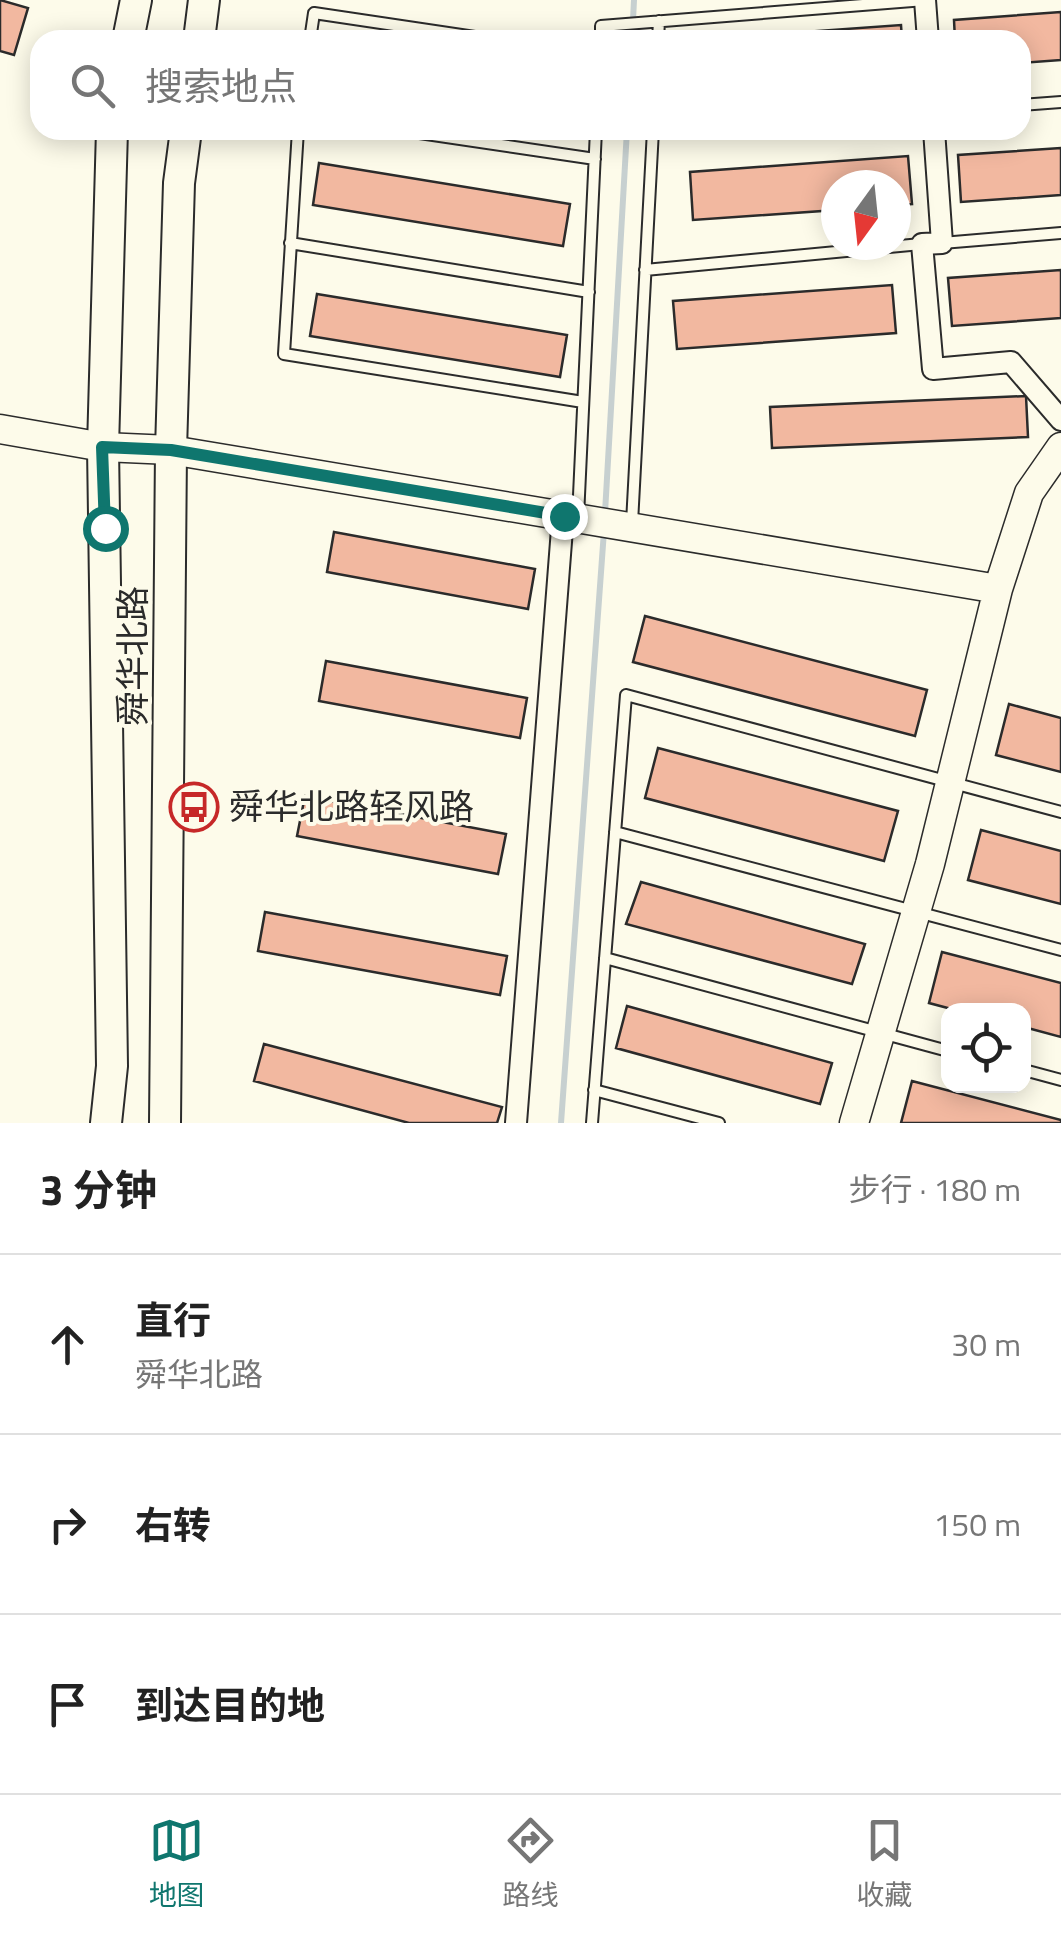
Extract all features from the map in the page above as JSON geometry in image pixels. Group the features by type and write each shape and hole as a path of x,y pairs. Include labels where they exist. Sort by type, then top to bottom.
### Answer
{"main road":[{"path":"130,30 136,0"},
{"path":"200,30 204,0"},
{"name":"舜华北路","path":"106,1123 112,1066 102,447 112,140"},
{"name":"舜华北路","path":"166,1123 171,450 179,183 185,140"}],"street":[{"path":"927,0 928,30"},
{"path":"934,140 933,369 1011,362 1061,420"},
{"path":"0,429 102,447 171,450 998,589"},
{"path":"854,1123 916,912 998,589 1029,492 1061,447"},
{"path":"516,1123 596,521"}],"lane":[{"path":"601,30 601,26 622,24 927,0"},
{"path":"311,30 314,13 429,30"},
{"path":"659,21 659,30"},
{"path":"1031,104 1061,102"},
{"path":"297,140 284,354 584,402"},
{"path":"467,140 595,159"},
{"path":"596,140 584,402 596,521"},
{"path":"596,521 646,270 652,140"},
{"path":"646,270 1061,233"},
{"path":"290,243 589,292"},
{"path":"592,1123 626,695 1061,812"},
{"path":"615,832 1061,950"},
{"path":"605,958 941,1049"},
{"path":"1031,1072 1061,1080"},
{"path":"594,1090 719,1123"}],"building":[{"path":"0,0 28,8 14,55 0,51"},
{"path":"1061,12 1061,60 1031,62 1031,30 954,30 954,20"},
{"path":"901,25 901,30 832,30"},
{"path":"1061,148 1061,195 961,202 958,155"},
{"path":"908,156 909,170 821,170 821,211 693,220 690,172"},
{"path":"319,163 570,204 563,246 313,205"},
{"path":"1061,270 1061,318 952,326 948,278"},
{"path":"892,285 896,333 677,349 673,301"},
{"path":"317,294 567,335 560,377 310,336"},
{"path":"1026,396 1028,437 772,448 770,407"},
{"path":"334,532 535,569 528,609 327,572"},
{"path":"645,616 927,690 915,736 633,662"},
{"path":"326,661 527,698 520,738 319,701"},
{"path":"1009,704 1061,718 1061,772 996,755"},
{"path":"658,748 898,811 884,861 645,798"},
{"path":"305,796 506,834 498,874 297,836"},
{"path":"981,830 1061,851 1061,904 968,880"},
{"path":"641,882 865,944 852,984 626,924"},
{"path":"265,912 507,956 500,995 258,951"},
{"path":"942,952 1061,983 1061,1037 1031,1029 1031,1003 941,1003 941,1006 929,1003"},
{"path":"627,1006 832,1063 820,1104 616,1048"},
{"path":"264,1044 502,1107 497,1123 409,1123 254,1081"},
{"path":"912,1081 941,1089 941,1093 958,1093 1061,1120 1061,1123 901,1123"}],"waterway":[{"path":"632,30 634,0"},
{"path":"605,513 626,140"},
{"path":"561,1123 604,531"}],"place":[{"name":"舜华北路轻风路","path":"194,807"}],"route":[{"path":"105,528 102,447 171,450 564,516"}]}
